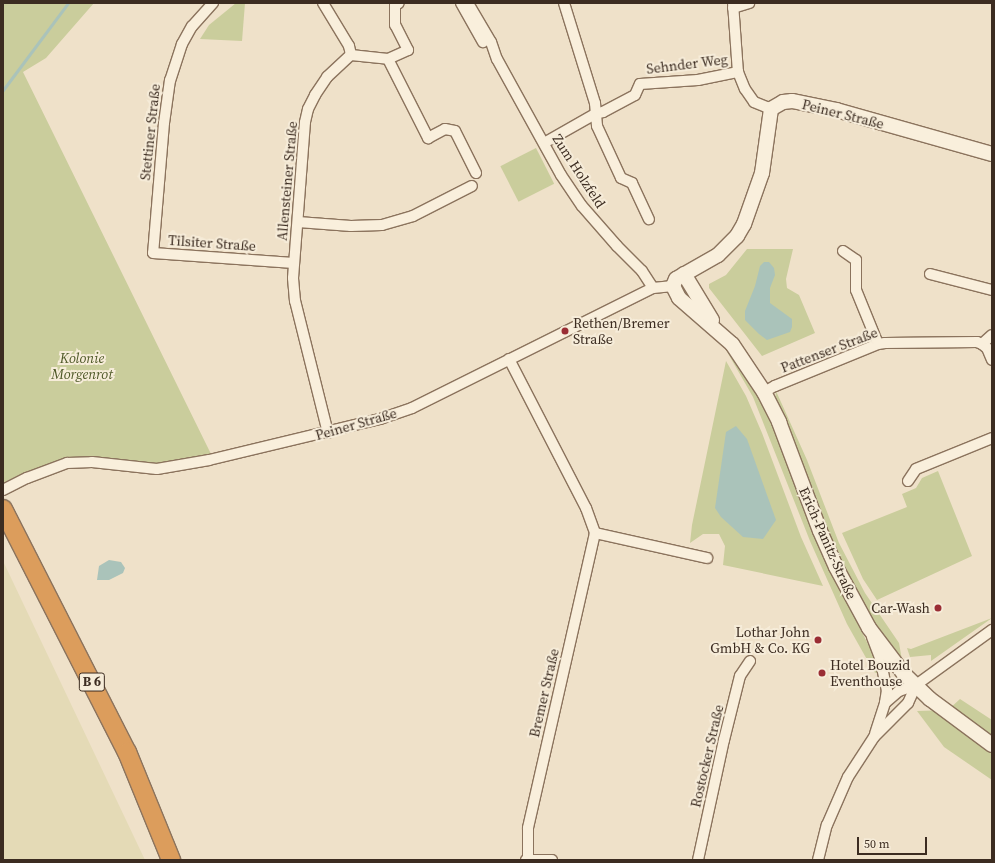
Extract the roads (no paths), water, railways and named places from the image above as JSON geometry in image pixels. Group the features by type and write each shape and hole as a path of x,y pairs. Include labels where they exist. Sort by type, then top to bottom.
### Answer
{"highway":[{"name":"B 6","path":"3,509 127,752 171,860"},
{"name":"B 6","path":"3,530 117,756 136,798 160,860"}],"street":[{"name":"Stettiner Straße","path":"153,253 164,115 170,80 182,44 192,26 212,3"},
{"path":"323,3 349,46 351,55 388,59 408,50 395,25 395,5 399,3"},
{"name":"Zum Holzfeld","path":"461,3 486,45 497,59 561,175 582,206 616,246 642,272 653,288"},
{"name":"Zum Holzfeld","path":"468,3 491,42 497,59"},
{"path":"564,3 595,103 597,126 621,178 632,183 649,219"},
{"path":"673,286 676,279 718,255 728,247 737,236 744,224 762,173 771,109 754,102 745,89 738,72 733,5 749,3"},
{"name":"Allensteiner Straße","path":"328,433 296,301 294,263 305,122 308,109 327,76 351,55"},
{"path":"388,59 428,138 445,129 455,131 476,173"},
{"name":"Sehnder Weg","path":"595,114 603,112 635,95 640,84 698,80 738,72"},
{"name":"Peiner Straße","path":"771,109 783,102 792,101 814,105 992,154"},
{"path":"544,144 595,114"},
{"path":"298,222 351,226 382,225 409,218 472,186"},
{"path":"843,251 856,260 856,290 878,344"},
{"name":"Tilsiter Straße","path":"153,253 294,263"},
{"name":"Erich-Panitz-Straße","path":"684,274 718,330"},
{"path":"930,274 992,290"},
{"name":"Peiner Straße","path":"3,490 27,478 67,463 92,462 157,469 209,460 328,433 380,419 412,408 653,288 673,286"},
{"name":"Erich-Panitz-Straße","path":"673,286 679,298 718,330 732,344 764,392 778,422 836,567 868,628 904,674 936,704 992,745"},
{"path":"992,335 982,344 987,348 992,360"},
{"name":"Pattenser Straße","path":"764,392 775,386 878,344 977,342 982,344"},
{"path":"509,359 586,508 595,534 707,558"},
{"path":"908,481 916,469 992,438"},
{"name":"Bremer Straße","path":"527,860 528,828 595,534"},
{"path":"868,628 886,678 887,690 885,703 874,736"},
{"path":"885,703 899,691 916,685 992,630"},
{"name":"Rostocker Straße","path":"698,860 724,740 740,676 750,661"},
{"path":"818,860 827,825 848,777 874,736 908,703 916,685"},
{"path":"527,860 552,860"}],"water":[{"path":"764,262 769,262 774,268 775,275 770,288 770,303 792,319 792,327 790,332 767,340 745,320 745,311 755,286 760,266"},
{"path":"736,426 747,439 776,520 763,539 743,537 721,517 715,508 726,432"},
{"path":"109,560 121,562 125,568 123,573 109,580 97,580 99,566"}],"waterway":[{"path":"3,90 68,3"}],"place":[{"name":"Rethen/Bremer Straße","path":"565,331"},
{"name":"Car-Wash","path":"938,608"},
{"name":"Lothar John GmbH & Co. KG","path":"818,640"},
{"name":"Hotel Bouzid Eventhouse","path":"822,673"}],"park label":[{"name":"Kolonie Morgenrot","path":"82,366"}]}
